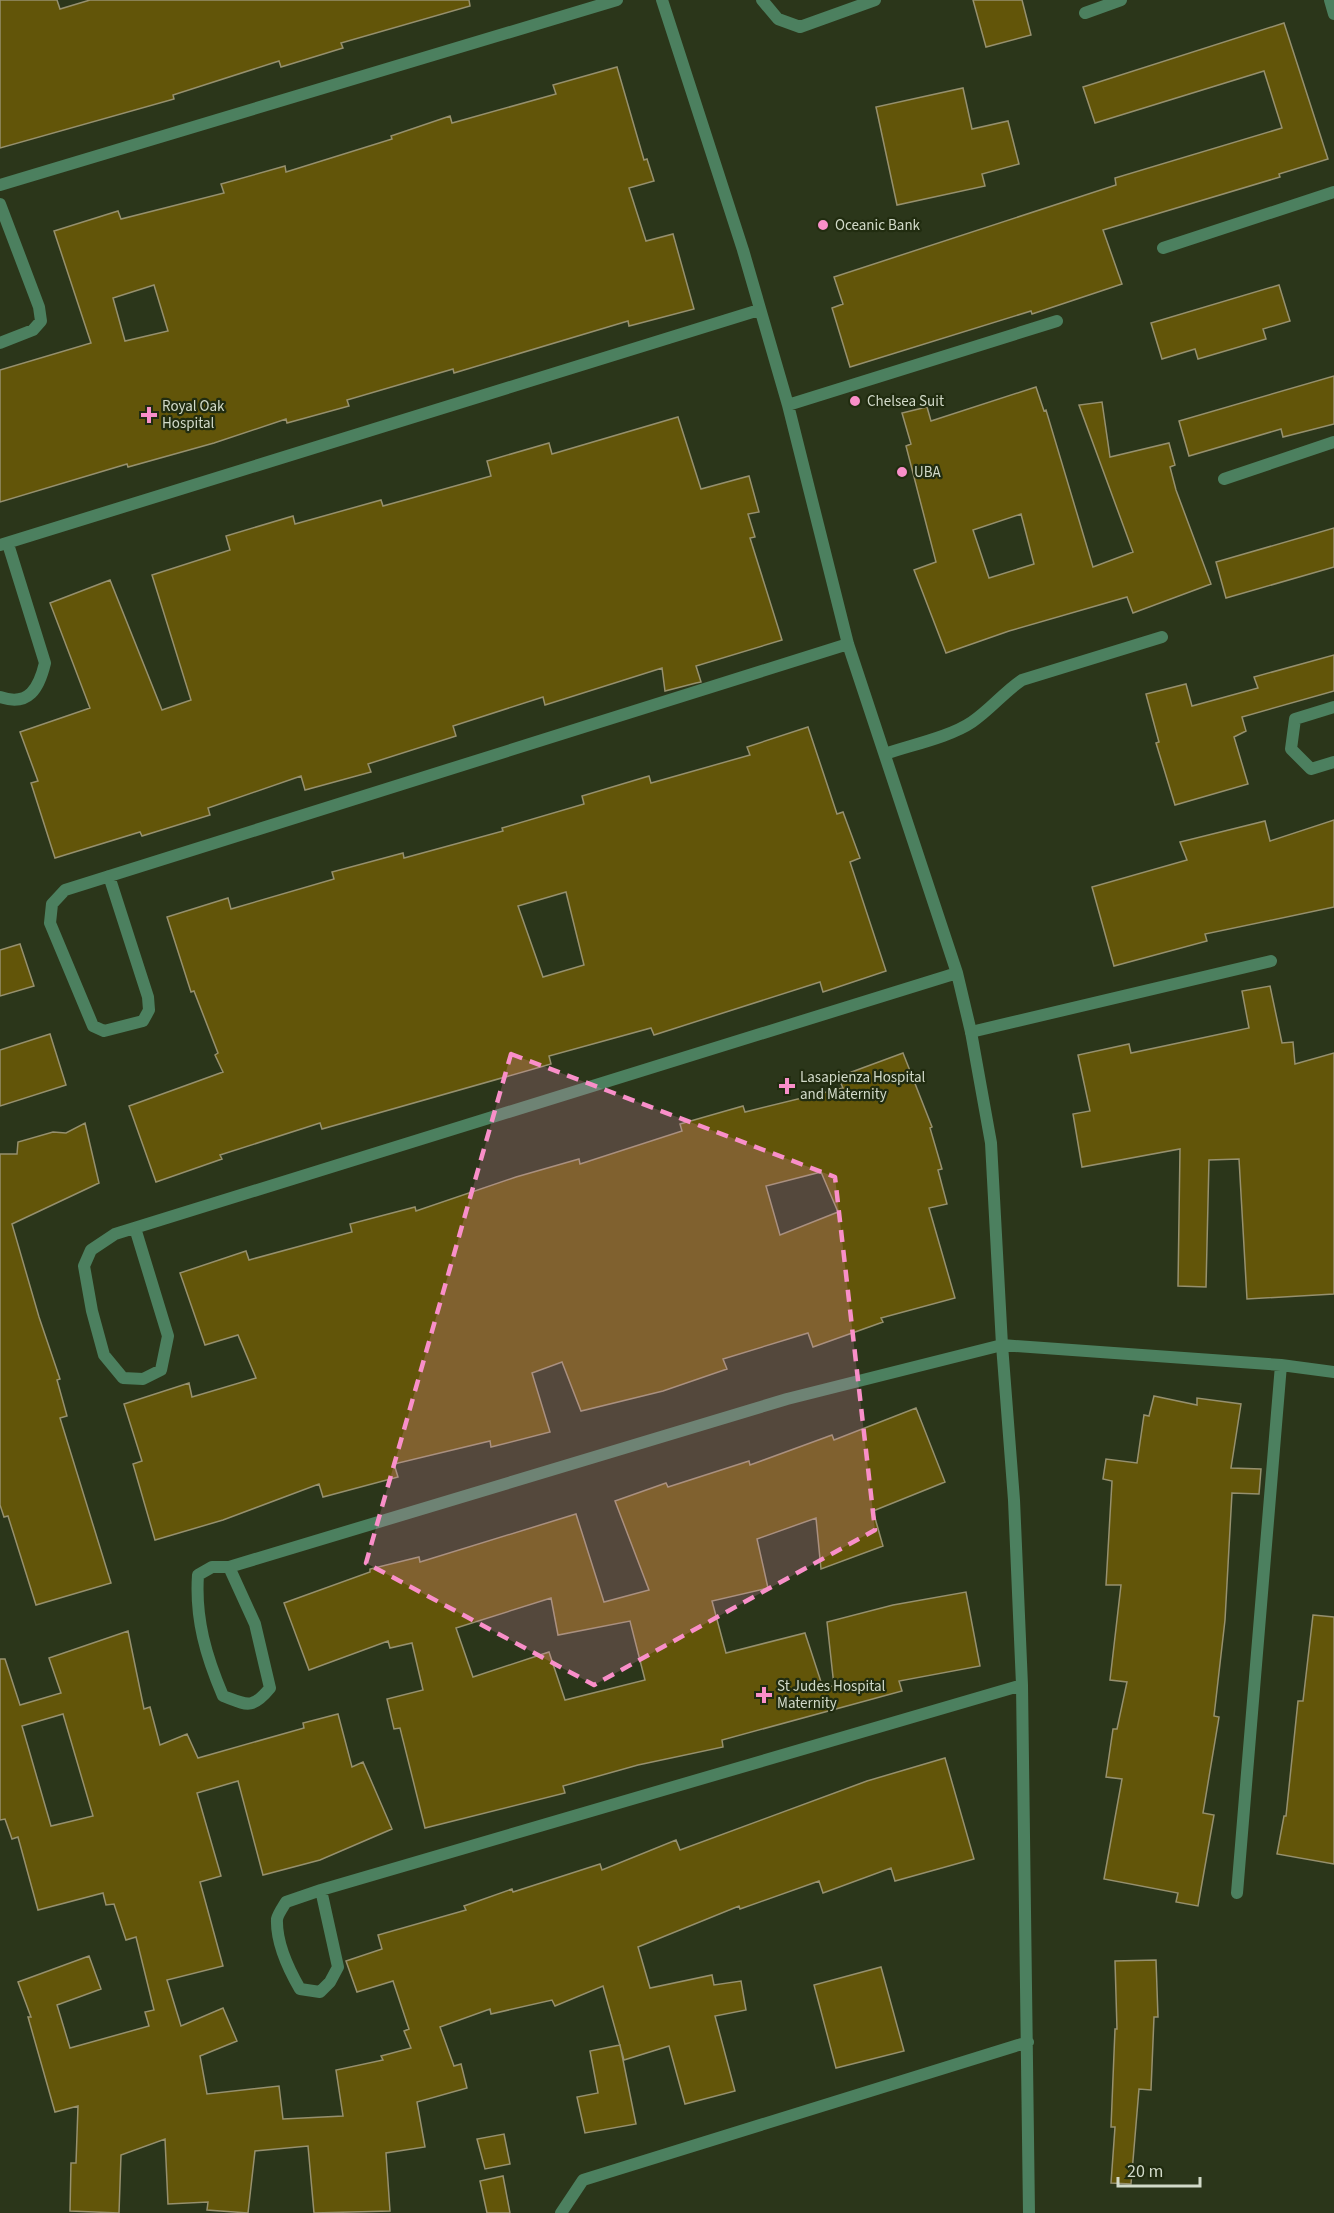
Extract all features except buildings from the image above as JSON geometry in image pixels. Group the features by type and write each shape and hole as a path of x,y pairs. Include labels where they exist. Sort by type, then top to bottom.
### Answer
{"street":[{"path":"0,185 617,0"},
{"path":"662,0 743,250 788,405 848,644 957,972 971,1032 991,1143 1002,1345 1014,1500 1022,1685 1029,2213"},
{"path":"762,0 778,19 800,27 874,0"},
{"path":"1085,13 1121,0"},
{"path":"1330,0 1334,15"},
{"path":"1164,248 1334,192"},
{"path":"0,204 39,307 41,321 33,330 0,343"},
{"path":"0,697 12,701 31,694 40,683 45,663 4,545 759,310"},
{"path":"788,405 1057,321"},
{"path":"1224,479 1334,442"},
{"path":"885,754 972,722 995,703 1005,691 1022,680 1162,637"},
{"path":"109,876 148,997 149,1010 143,1021 104,1031 93,1026 50,923 51,904 65,890 109,876 848,644"},
{"path":"1334,707 1295,720 1291,749 1311,769 1334,762"},
{"path":"971,1032 1271,961"},
{"path":"135,1228 168,1336 161,1370 142,1378 123,1378 104,1355 92,1311 84,1266 91,1250 115,1234 957,972"},
{"path":"229,1567 255,1624 270,1688 258,1703 247,1705 222,1696 205,1652 196,1600 198,1575 212,1567 229,1567 787,1399 1002,1345 1281,1365 1334,1372"},
{"path":"1237,1893 1281,1365"},
{"path":"321,1890 338,1966 330,1982 320,1992 300,1989 281,1943 277,1917 286,1902 321,1890 1022,1685"},
{"path":"561,2213 583,2180 1028,2042"}],"highlighted area":[{"path":"511,1054 835,1177 875,1530 594,1685 366,1563"}],"place":[{"name":"Oceanic Bank","path":"823,225"},
{"name":"Chelsea Suit","path":"855,401"},
{"name":"Royal Oak Hospital","path":"149,415"},
{"name":"UBA","path":"902,472"},
{"name":"Lasapienza Hospital and Maternity","path":"787,1086"},
{"name":"St Judes Hospital Maternity","path":"764,1695"}]}
